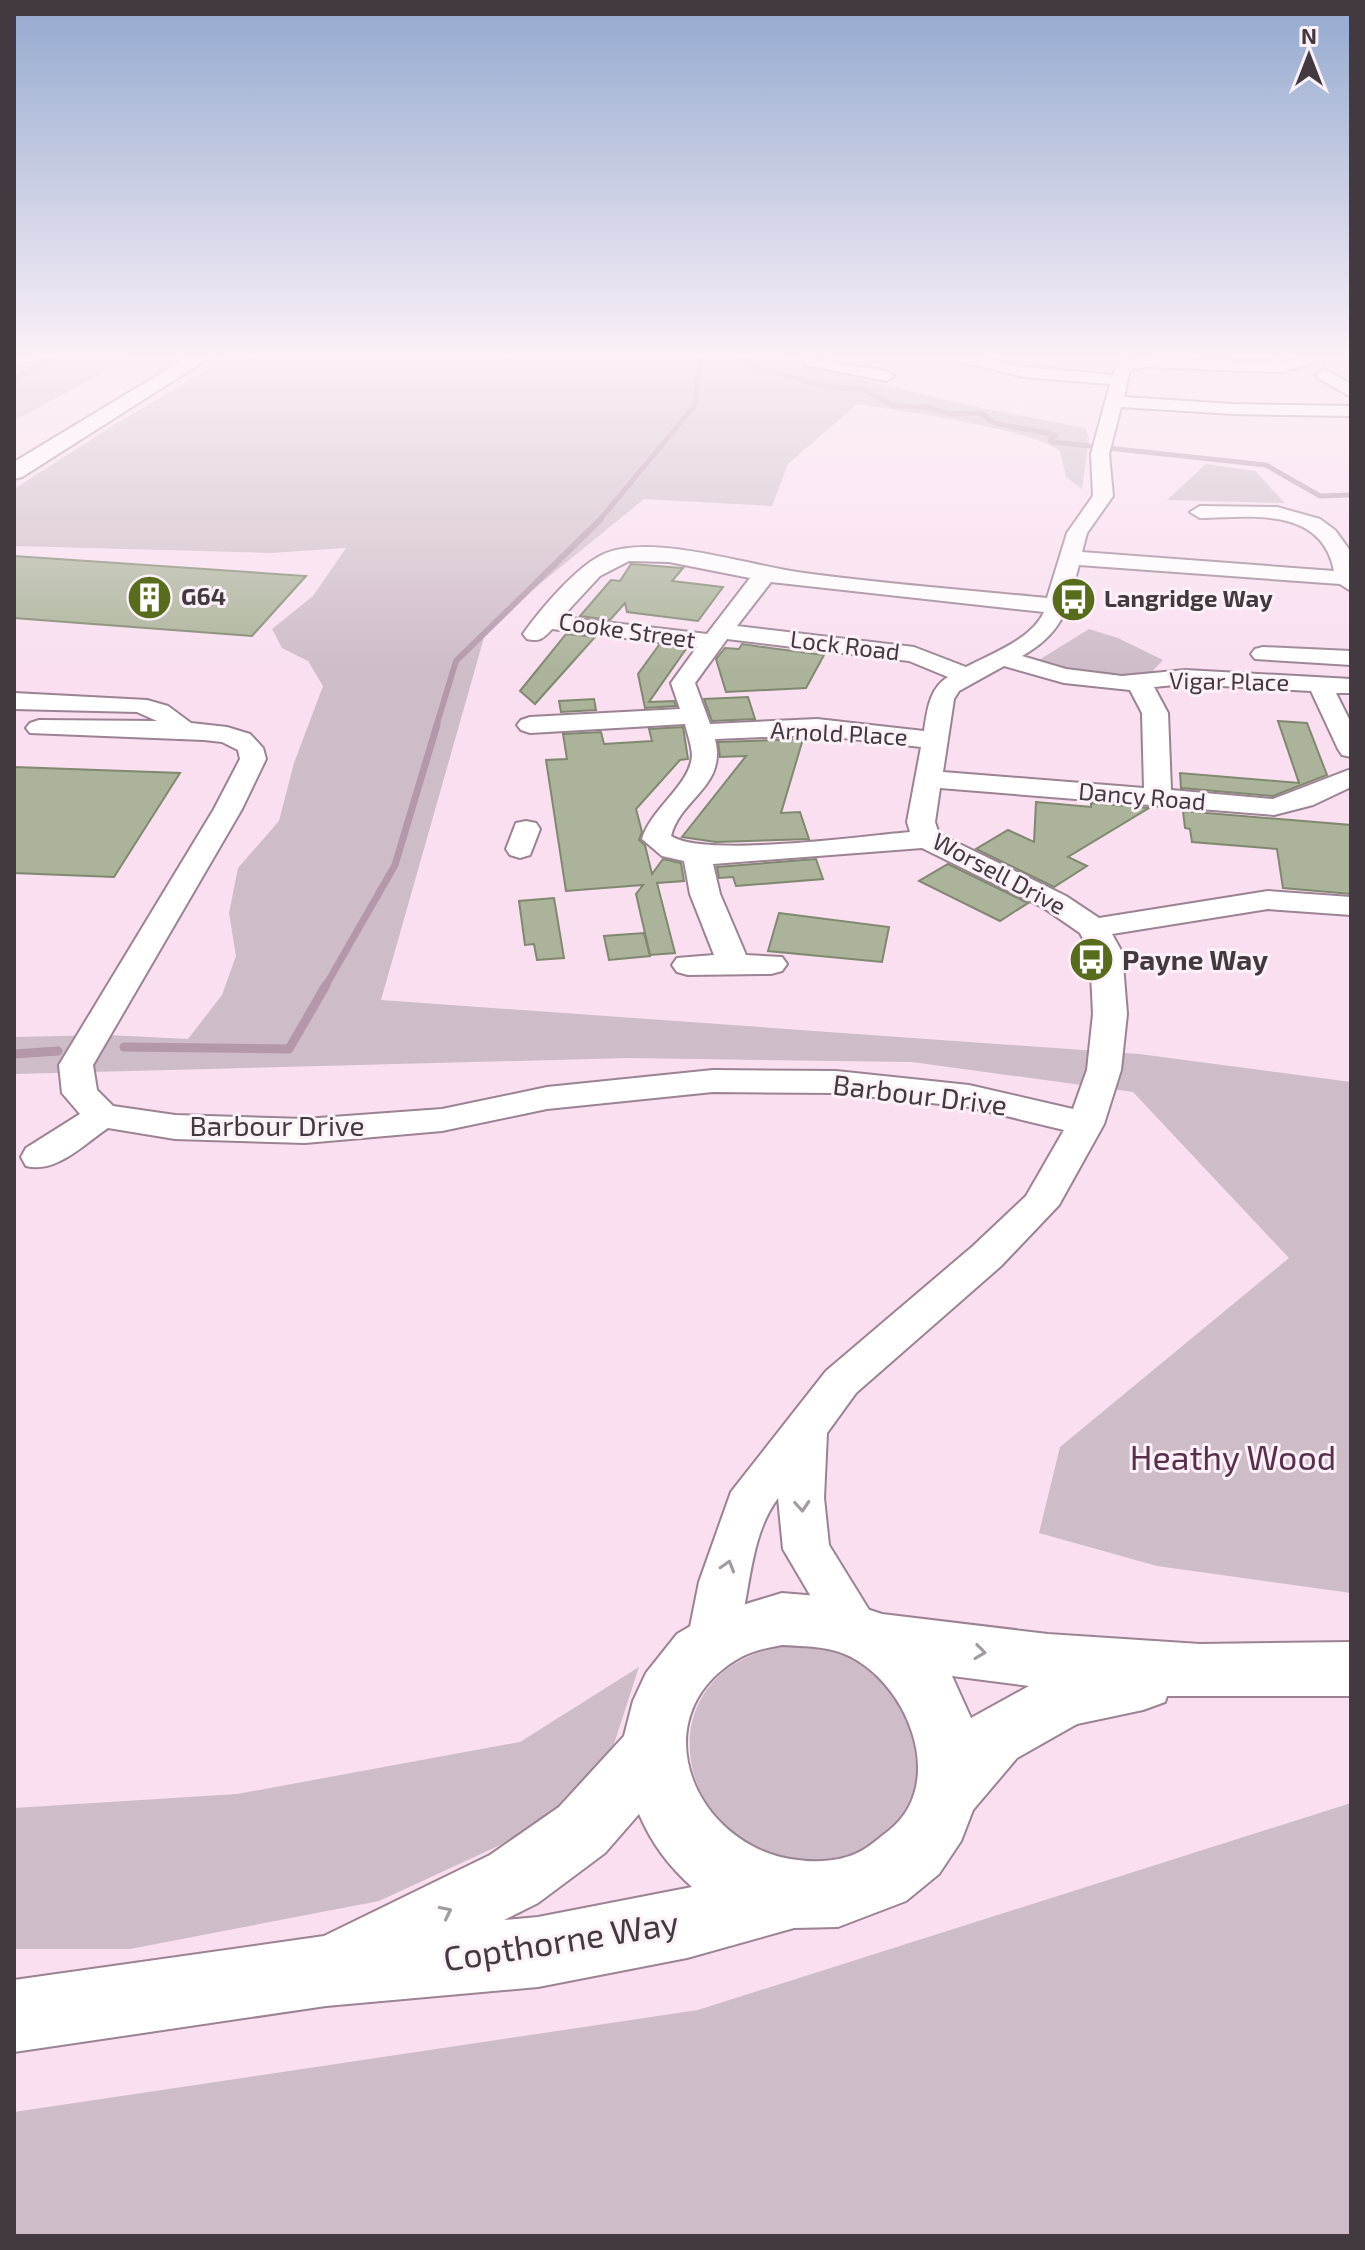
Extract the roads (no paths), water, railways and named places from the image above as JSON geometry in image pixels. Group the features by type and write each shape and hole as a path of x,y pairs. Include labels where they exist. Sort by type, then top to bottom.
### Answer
{"highway":[{"path":"866,1636 904,1661 928,1688 944,1720 951,1755 949,1790 936,1827 911,1858 877,1881 836,1894 792,1895 755,1886 732,1874 693,1845 671,1816 658,1784 653,1750 658,1718 669,1689 688,1663 712,1642 745,1626 782,1619 820,1620 866,1636 1048,1661 1200,1671 1351,1669"},
{"path":"949,1790 995,1737 1065,1698 1200,1671"},
{"name":"Copthorne Way","path":"326,1971 514,1879 582,1830 653,1750"},
{"name":"Copthorne Way","path":"14,2016 326,1971 538,1952 687,1923 792,1895"}],"street":[{"name":"Worsell Drive","path":"712,1642 723,1582 747,1505 841,1382 987,1256 1040,1205 1086,1124 1104,1070 1110,1014 1106,952 1093,928 1055,902 926,839 921,822 932,740 942,699 950,686 1031,641 1045,629 1054,615 1077,533 1103,496 1102,463"},
{"path":"1200,512 1267,512 1316,521 1351,523"},
{"path":"1070,558 1348,581 1339,549 1316,521"},
{"name":"Cooke Street","path":"716,636 541,628 599,564 617,556 643,555 715,562 766,575"},
{"path":"926,839 735,855 697,855 672,850 656,839 657,827 702,770 705,755 683,683 716,636 766,575 1055,606"},
{"name":"Lock Road","path":"716,636 914,654 966,676"},
{"path":"1263,654 1351,658"},
{"name":"Vigar Place","path":"1000,657 1064,676 1139,683 1185,677 1351,686"},
{"path":"1139,683 1155,713 1158,798"},
{"name":"Vigar Place","path":"1320,685 1351,749"},
{"path":"14,701 147,706 179,725 175,732"},
{"name":"Arnold Place","path":"528,724 817,727 932,740"},
{"path":"39,728 233,737 243,740 253,752 253,759 228,809 76,1065 80,1093 102,1116 39,1157"},
{"name":"Dancy Road","path":"927,779 1274,807 1303,799 1351,777"},
{"path":"697,855 705,894 733,962"},
{"path":"1093,928 1268,900 1351,906"},
{"path":"688,965 733,962 771,964"},
{"name":"Barbour Drive","path":"102,1116 175,1127 305,1131 442,1120 547,1098 713,1081 744,1081 836,1082 969,1096 1086,1124"},
{"path":"805,1429 801,1498 806,1549 866,1636"}],"waterway":[{"path":"598,522 647,463"},
{"path":"1247,463 1266,465 1320,496 1351,495"},
{"path":"436,727 456,661 598,522"},
{"path":"325,987 395,865 437,725"},
{"path":"124,1047 289,1049 326,985"},
{"path":"14,1054 58,1051"}],"place":[{"name":"G64","path":"150,597"},
{"name":"Langridge Way","path":"1073,599"},
{"name":"Payne Way","path":"1091,960"}],"park label":[{"name":"Heathy Wood","path":"1233,1458"}]}
